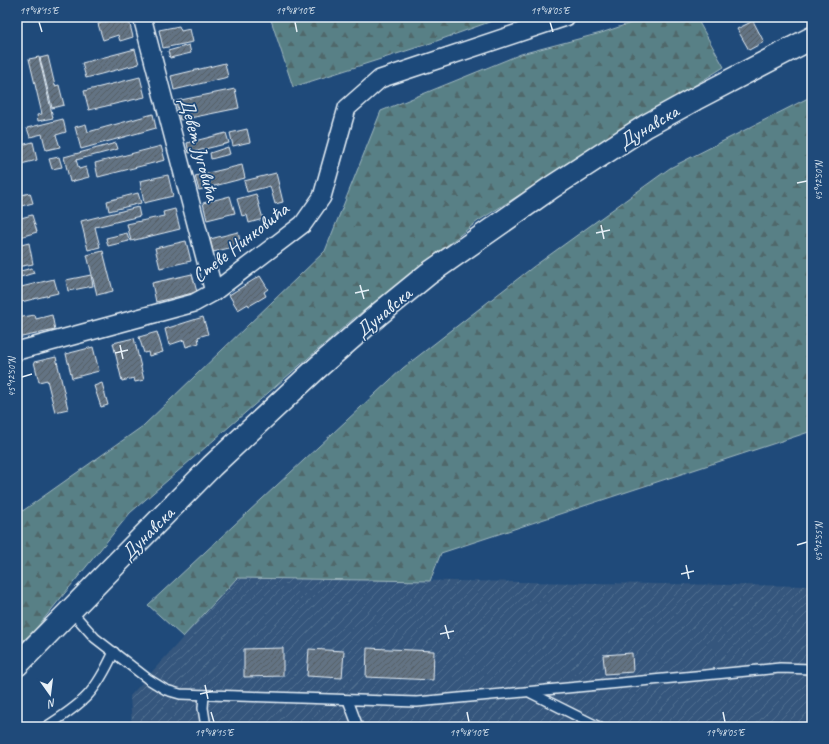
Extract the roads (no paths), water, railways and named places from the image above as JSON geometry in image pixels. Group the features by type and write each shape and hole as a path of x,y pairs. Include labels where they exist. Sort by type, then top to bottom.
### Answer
{"main road":[{"name":"Дунавска","path":"17,665 71,612 212,466 317,368 428,274 552,187 646,126 694,98 812,38"}],"street":[{"name":"Девет Југовића","path":"142,17 214,292"},
{"name":"Стеве Нинковића","path":"17,351 194,303 214,292 303,224 322,197 347,108 380,79 566,17"}],"lane":[{"path":"71,612 95,638 148,679 166,690 180,694 417,702 780,668 812,669"},
{"path":"46,727 73,708 89,694 105,670 114,652"},
{"path":"530,692 599,727"},
{"path":"204,695 203,708 206,727"},
{"path":"348,700 358,727"}]}
